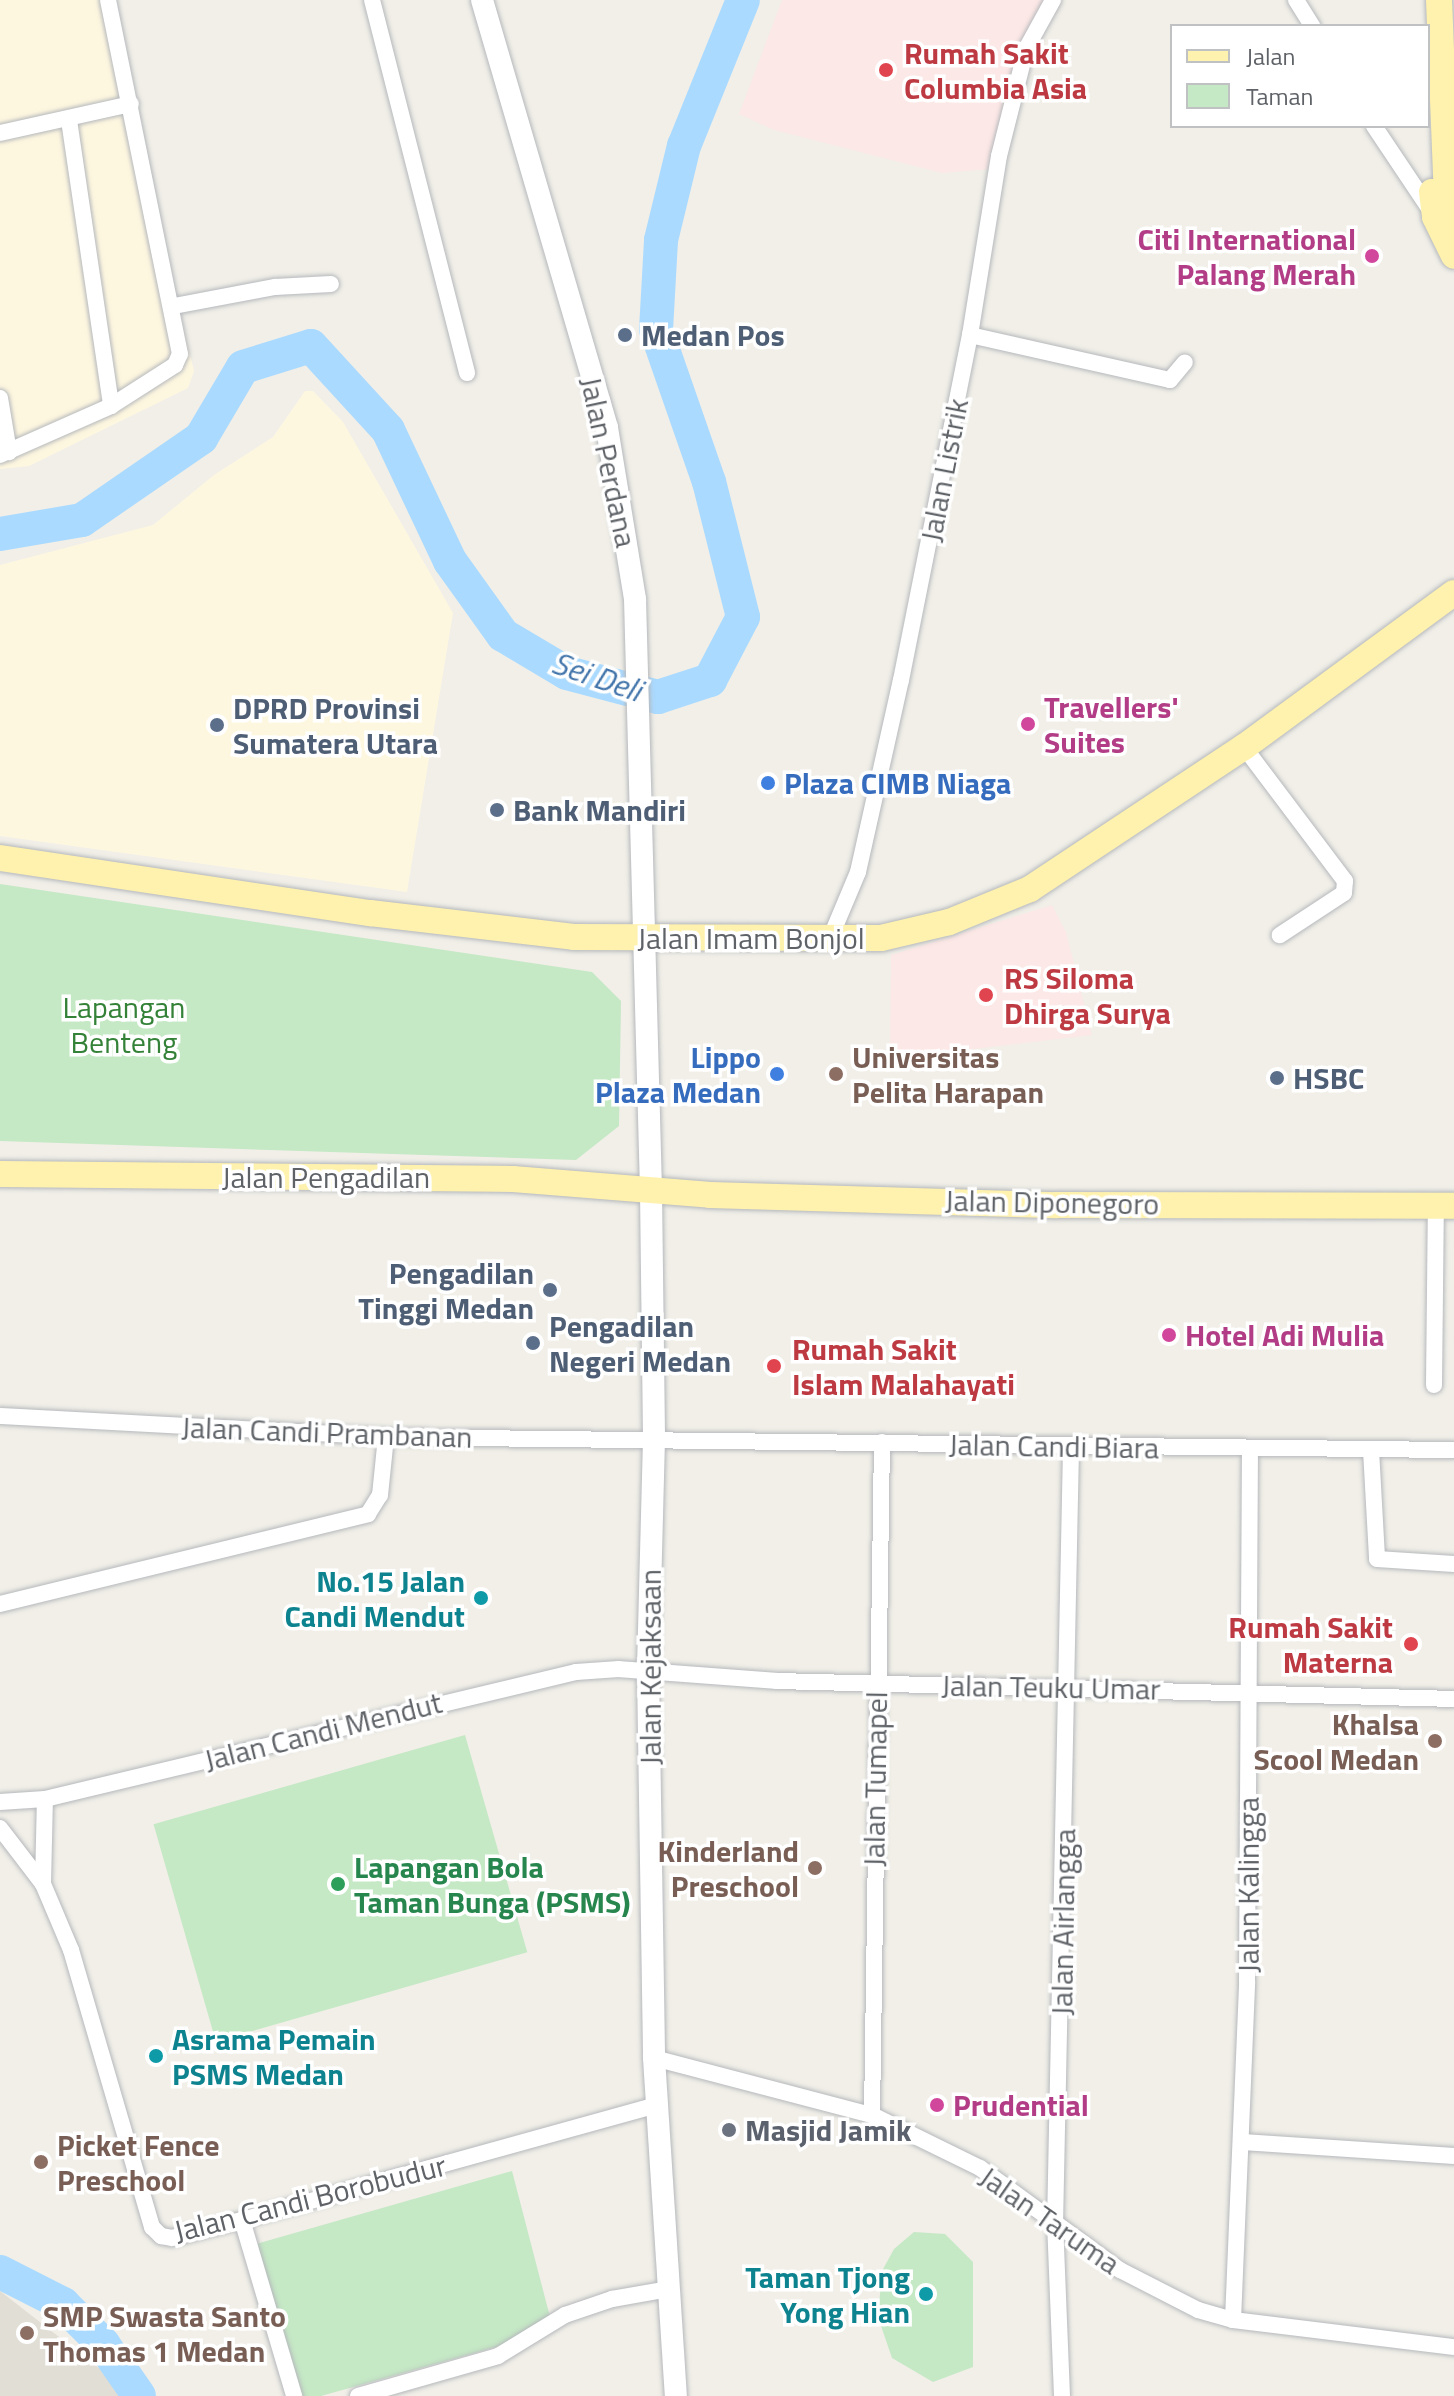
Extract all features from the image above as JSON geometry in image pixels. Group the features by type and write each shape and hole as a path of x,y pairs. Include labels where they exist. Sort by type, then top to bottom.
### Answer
{"main road":[{"name":"Jalan Perdana","path":"482,0 607,428 635,599 640,938"},
{"path":"1426,0 1427,24"},
{"path":"1439,0 1447,199 1444,217"},
{"path":"1430,93 1444,217 1454,256"},
{"name":"Jalan Imam Bonjol","path":"0,858 385,915 574,937 829,941 881,938 949,922 1018,895 1244,747 1454,593"},
{"name":"Jalan Kejaksaan","path":"640,938 651,1191 654,1439 648,1671 654,2058 676,2396"},
{"name":"Jalan Pengadilan","path":"0,1174 513,1179 651,1191"},
{"name":"Jalan Diponegoro","path":"651,1191 1057,1205 1445,1206"}],"street":[{"path":"0,398 5,453 111,406 178,360 173,302 108,0"},
{"path":"372,0 467,373"},
{"name":"Jalan Listrik","path":"829,941 858,872 970,335 1003,140 1026,49 1053,0"},
{"path":"1296,0 1311,24"},
{"path":"0,133 131,104"},
{"path":"69,120 111,406"},
{"path":"1376,128 1444,217"},
{"path":"173,302 275,287 331,284"},
{"path":"970,335 1170,380 1185,362"},
{"path":"1244,747 1346,885 1344,893 1280,935"},
{"path":"1434,1385 1445,1206"},
{"name":"Jalan Candi Prambanan","path":"0,1416 386,1437 654,1439"},
{"path":"0,1604 368,1514 380,1495 386,1437"},
{"name":"Jalan Candi Biara","path":"654,1439 1454,1450"},
{"name":"Jalan Tumapel","path":"872,2115 876,1684 882,1442"},
{"name":"Jalan Airlangga","path":"1062,2396 1055,2225 1071,1447"},
{"name":"Jalan Kalingga","path":"1233,2320 1243,2142 1250,1449"},
{"path":"1371,1450 1377,1559 1454,1564"},
{"name":"Jalan Teuku Umar","path":"648,1671 876,1684 1249,1690 1454,1699"},
{"name":"Jalan Candi Mendut","path":"0,1802 45,1799 548,1676 648,1671"},
{"path":"43,1884 45,1799"},
{"name":"Jalan Candi Borobudur","path":"0,1828 43,1884 91,2007 152,2227 172,2238 656,2105"},
{"name":"Jalan Taruma","path":"654,2058 872,2115 980,2168 1120,2270 1198,2310 1233,2320 1454,2347"},
{"path":"1243,2142 1454,2156"},
{"path":"242,2220 294,2396"},
{"path":"358,2396 409,2389 498,2356 565,2315 612,2299 668,2289"}],"shaded area":[{"path":"0,0 103,0 194,371 188,388 29,466 0,469"},
{"name":"Rumah Sakit Columbia Asia","path":"782,0 1050,0 991,169 942,173 774,130 739,114"},
{"name":"DPRD Provinsi Sumatera Utara","path":"305,391 313,391 343,422 453,613 407,892 0,836 0,565 153,525 214,475 273,437"},
{"name":"RS Siloma Dhirga Surya","path":"1052,905 1066,932 1092,1035 890,1059 891,955"},
{"name":"SMP Swasta Santo Thomas 1 Medan","path":"0,2291 108,2375 125,2396 0,2396"}],"green space":[{"name":"Lapangan Benteng","path":"0,884 592,972 621,1001 619,1126 576,1160 0,1141"},
{"name":"Lapangan Bola Taman Bunga (PSMS)","path":"465,1735 527,1952 216,2042 154,1824"},
{"path":"512,2171 550,2317 521,2340 321,2396 298,2396 256,2244"},
{"name":"Taman Tjong Yong Hian","path":"914,2232 945,2234 973,2262 973,2367 933,2382 892,2358 878,2317 882,2271 894,2249"}],"waterway":[{"name":"Sei Deli","path":"0,534 82,520 201,438 243,367 311,346 388,430 450,561 503,635 567,673 658,697 710,680 743,617 709,482 656,330 661,240 684,146 743,0"},
{"path":"0,2272 63,2304 103,2344 139,2396"}],"place":[{"name":"Rumah Sakit Columbia Asia","path":"886,70"},
{"name":"Citi International Palang Merah","path":"1372,256"},
{"name":"Medan Pos","path":"625,335"},
{"name":"Travellers' Suites","path":"1028,724"},
{"name":"DPRD Provinsi Sumatera Utara","path":"217,725"},
{"name":"Plaza CIMB Niaga","path":"768,783"},
{"name":"Bank Mandiri","path":"497,810"},
{"name":"RS Siloma Dhirga Surya","path":"986,995"},
{"name":"Lippo Plaza Medan","path":"777,1074"},
{"name":"Universitas Pelita Harapan","path":"836,1074"},
{"name":"HSBC","path":"1277,1078"},
{"name":"Pengadilan Tinggi Medan","path":"550,1290"},
{"name":"Hotel Adi Mulia","path":"1169,1335"},
{"name":"Pengadilan Negeri Medan","path":"533,1343"},
{"name":"Rumah Sakit Islam Malahayati","path":"774,1366"},
{"name":"No.15 Jalan Candi Mendut","path":"481,1598"},
{"name":"Rumah Sakit Materna","path":"1411,1644"},
{"name":"Khalsa Scool Medan","path":"1435,1741"},
{"name":"Kinderland Preschool","path":"815,1868"},
{"name":"Lapangan Bola Taman Bunga (PSMS)","path":"338,1884"},
{"name":"Asrama Pemain PSMS Medan","path":"156,2056"},
{"name":"Prudential","path":"937,2105"},
{"name":"Masjid Jamik","path":"729,2130"},
{"name":"Picket Fence Preschool","path":"41,2162"},
{"name":"Taman Tjong Yong Hian","path":"926,2294"},
{"name":"SMP Swasta Santo Thomas 1 Medan","path":"27,2333"}]}
